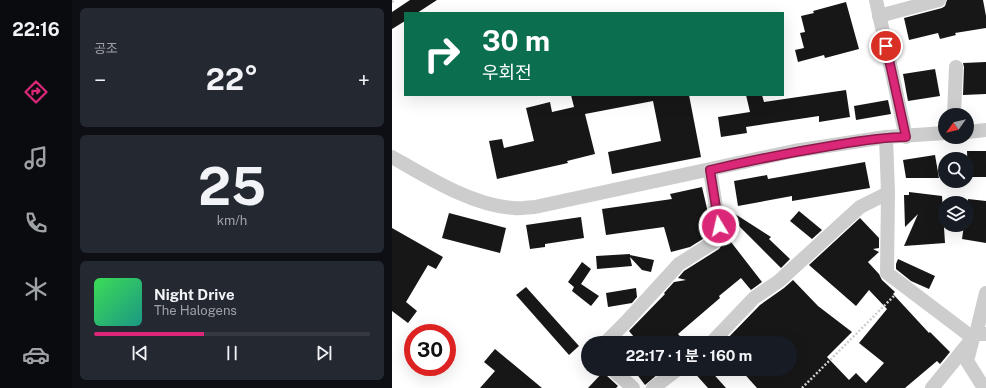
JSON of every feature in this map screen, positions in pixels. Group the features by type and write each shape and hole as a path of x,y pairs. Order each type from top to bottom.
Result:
{"street":[{"path":"876,0 906,137"},
{"path":"879,16 939,0"},
{"path":"954,108 956,67"},
{"path":"974,131 986,130"},
{"path":"392,157 468,197 494,205 514,208 535,207 794,152 886,137 906,137 938,134"},
{"path":"886,137 888,194 887,273 978,335"},
{"path":"612,336 679,264 714,242 719,226 710,170"},
{"path":"718,336 754,298 779,281 860,207 888,194"},
{"path":"984,388 967,361 978,335 986,293"},
{"path":"932,388 978,335"},
{"path":"620,376 633,388"},
{"path":"653,388 669,376"}],"path":[{"path":"802,388 904,286"}],"building":[{"path":"410,0 437,0 419,12 404,12 404,22 392,29 392,12"},
{"path":"947,0 983,0 986,16 986,28 955,33 956,35 940,39 938,33 909,40 904,18 942,8 945,6"},
{"path":"846,2 859,49 825,58 824,55 798,62 795,50 804,48 800,33 805,32 801,16 814,13 813,11"},
{"path":"986,62 986,94 963,95 963,63"},
{"path":"935,69 940,96 908,101 903,74"},
{"path":"846,90 850,117 819,122 819,116 746,127 747,133 721,137 718,117 750,112 746,96 762,96 764,102"},
{"path":"571,96 689,96 701,157 612,174 608,152 661,141 653,101 585,114 595,154 567,161 568,163 497,179 489,141 502,139 504,148 534,141 526,108 550,102 552,112 574,107"},
{"path":"888,100 891,114 856,120 854,106"},
{"path":"986,151 986,177 974,177 974,152 967,152"},
{"path":"935,155 938,178 906,178 903,160"},
{"path":"865,162 870,188 792,201 792,196 738,206 734,181 767,175 768,179"},
{"path":"702,187 709,217 702,218 706,237 690,247 671,252 664,227 606,235 602,209 672,199 670,194"},
{"path":"909,192 942,196 938,196 938,232 944,232 945,243 904,246 918,214 905,227 904,195 909,195"},
{"path":"974,200 986,201 986,243 962,239 963,232 974,232"},
{"path":"799,211 822,230 812,239 790,221"},
{"path":"732,212 771,237 769,239 790,259 781,268 729,216"},
{"path":"449,213 506,228 500,253 442,238"},
{"path":"581,217 584,238 545,244 545,247 530,249 526,225"},
{"path":"860,218 879,238 879,248 873,249 879,252 868,262 867,261 879,274 882,280 895,292 893,294 929,333 930,332 950,352 940,364 937,361 905,388 757,388 746,376 797,376 797,336 730,336 760,305 793,280 818,306 852,332 827,357 849,380 856,373 866,383 884,363 859,343 887,309 869,290 856,306 809,265"},
{"path":"392,228 443,257 436,269 428,265 406,302 417,311 408,323 392,311"},
{"path":"725,236 762,282 751,290 741,278 678,334 680,336 633,336 629,331 665,294 664,293 674,282 686,280 678,278 684,271 719,249"},
{"path":"630,254 654,260 651,272 642,270 630,257 632,266 597,269 596,256"},
{"path":"898,259 935,276 929,289 911,281 896,269"},
{"path":"582,262 591,269 581,284 599,296 591,306 572,291 574,287 568,282"},
{"path":"526,287 579,346 569,355 516,295"},
{"path":"636,288 637,297 632,303 608,307 606,293"},
{"path":"495,349 542,388 480,388 495,371 484,362"},
{"path":"599,376 607,376 618,386 616,388 588,388"},
{"path":"638,376 656,376 645,385"},
{"path":"697,376 715,376 726,388 708,388"}],"route":[{"path":"719,226 710,170 794,152 886,137 906,137 886,46"}]}
